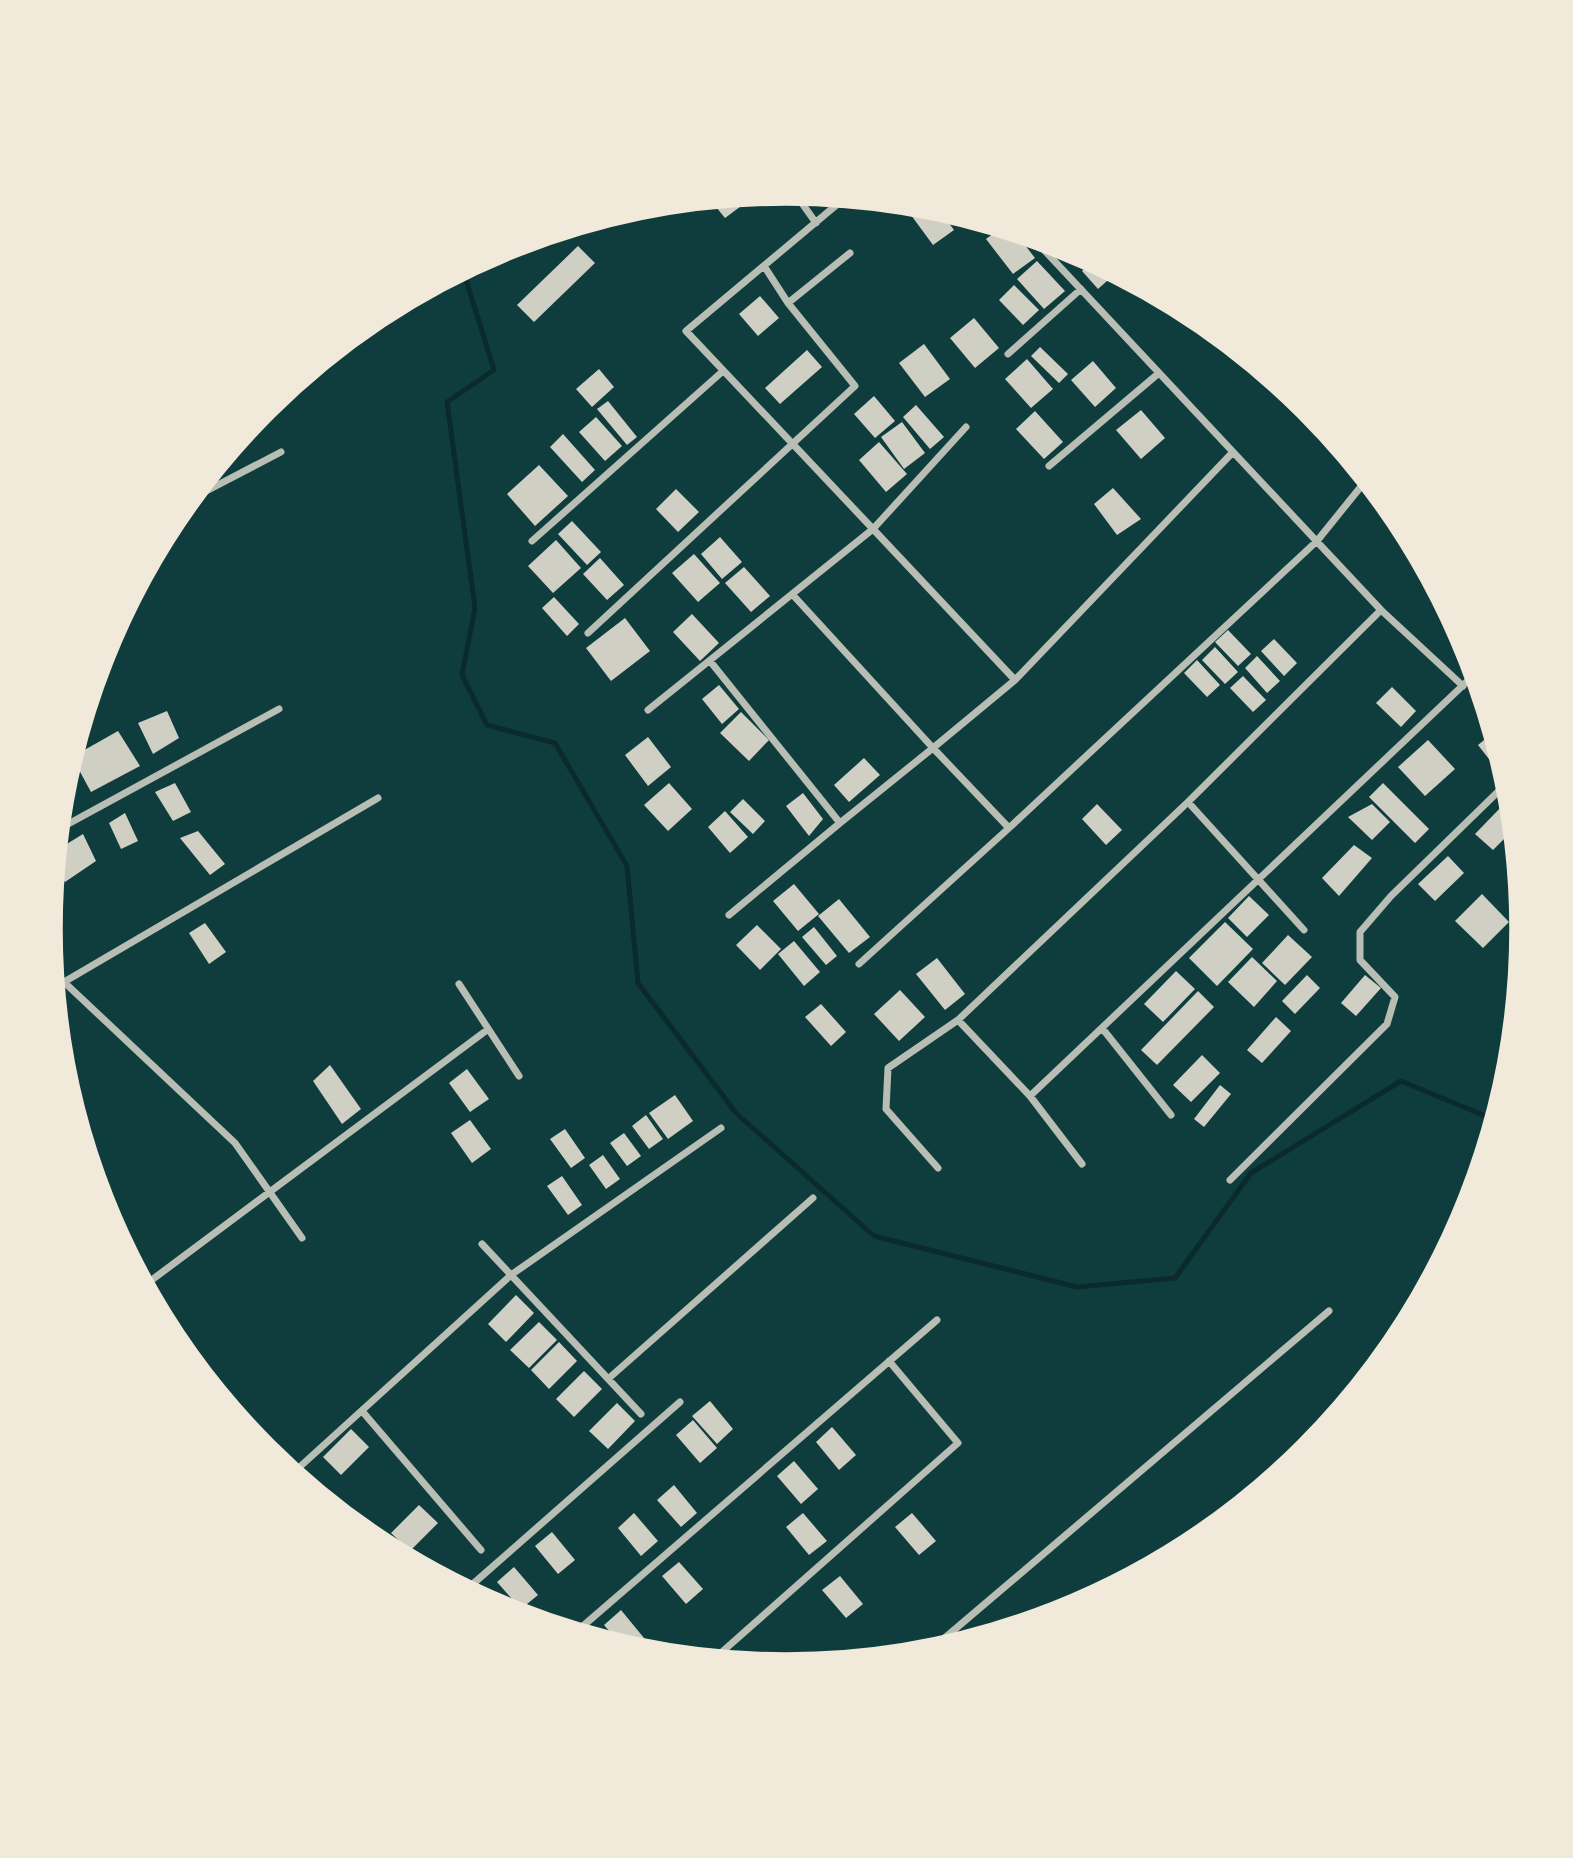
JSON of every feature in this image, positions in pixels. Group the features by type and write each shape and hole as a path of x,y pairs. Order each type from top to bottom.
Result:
{"street":[{"path":"803,204 816,223"},
{"path":"836,205 686,331 1015,680"},
{"path":"1046,252 1381,610 1463,685"},
{"path":"788,303 850,253"},
{"path":"588,633 855,386 788,303 764,266"},
{"path":"1008,354 1081,289"},
{"path":"533,541 723,371"},
{"path":"1049,466 1159,373"},
{"path":"648,710 873,529 966,427"},
{"path":"209,489 281,452"},
{"path":"729,915 1015,680 1233,452"},
{"path":"859,964 1317,541 1361,486"},
{"path":"792,594 1009,828"},
{"path":"938,1168 886,1109 888,1068 958,1020 1188,802 1381,610"},
{"path":"710,661 840,823"},
{"path":"1030,1096 1468,681"},
{"path":"69,825 279,709"},
{"path":"1230,1180 1387,1024 1395,997 1360,960 1360,932 1391,896 1499,791"},
{"path":"302,1238 234,1143 64,982 378,798"},
{"path":"1188,802 1304,930"},
{"path":"459,984 519,1076"},
{"path":"958,1020 1030,1096 1082,1164"},
{"path":"1102,1028 1171,1115"},
{"path":"152,1280 487,1030"},
{"path":"301,1467 511,1275 721,1128"},
{"path":"608,1379 813,1198"},
{"path":"482,1244 641,1414"},
{"path":"947,1636 1329,1311"},
{"path":"584,1625 937,1320"},
{"path":"723,1651 958,1443 890,1361"},
{"path":"474,1583 680,1402"},
{"path":"362,1410 481,1550"}],"building":[{"path":"743,205 725,218 716,207"},
{"path":"911,215 949,222 954,230 933,245"},
{"path":"993,234 1024,243 1035,258 1013,274 986,239"},
{"path":"578,246 595,263 534,322 517,305"},
{"path":"1037,261 1065,291 1044,309 1017,279"},
{"path":"1085,269 1108,280 1098,289 1082,271"},
{"path":"1014,285 1039,310 1023,325 999,300"},
{"path":"760,296 779,318 758,336 739,314"},
{"path":"974,318 999,348 975,368 950,338"},
{"path":"924,344 950,379 925,397 899,363"},
{"path":"1040,347 1068,374 1059,383 1031,356"},
{"path":"807,350 822,367 780,404 765,388"},
{"path":"1027,359 1053,389 1031,408 1005,379"},
{"path":"1093,361 1116,388 1095,407 1071,380"},
{"path":"599,369 614,387 592,407 576,389"},
{"path":"874,396 895,421 875,438 854,414"},
{"path":"608,401 637,437 627,445 597,409"},
{"path":"916,405 944,437 930,449 903,417"},
{"path":"1141,410 1165,438 1141,459 1116,430"},
{"path":"1035,411 1063,442 1044,459 1016,429"},
{"path":"596,417 622,446 605,461 579,432"},
{"path":"902,422 925,453 904,469 881,437"},
{"path":"563,434 595,470 582,482 550,447"},
{"path":"879,442 907,474 886,492 859,460"},
{"path":"539,465 568,496 535,526 507,494"},
{"path":"1113,488 1141,519 1117,535 1094,504"},
{"path":"676,489 699,512 678,532 656,509"},
{"path":"572,521 601,552 587,565 558,534"},
{"path":"720,537 742,562 722,579 701,554"},
{"path":"556,540 581,568 553,593 528,566"},
{"path":"694,554 720,583 698,602 672,573"},
{"path":"600,558 624,585 607,600 583,574"},
{"path":"744,567 770,596 751,612 725,583"},
{"path":"554,597 579,624 567,636 542,608"},
{"path":"692,614 719,643 700,661 673,632"},
{"path":"625,618 650,651 611,681 586,648"},
{"path":"1228,630 1251,654 1238,666 1215,642"},
{"path":"1274,639 1297,663 1284,676 1261,651"},
{"path":"1215,647 1238,672 1225,684 1202,660"},
{"path":"1257,656 1280,681 1267,693 1245,668"},
{"path":"1197,660 1220,685 1207,697 1184,673"},
{"path":"1243,676 1266,700 1253,712 1230,688"},
{"path":"719,685 739,709 722,724 702,699"},
{"path":"1392,687 1416,711 1401,727 1376,703"},
{"path":"167,711 179,738 153,754 138,723"},
{"path":"741,712 769,740 749,761 720,733"},
{"path":"118,731 140,766 91,792 79,770 84,750"},
{"path":"648,737 671,767 648,786 625,755"},
{"path":"1486,738 1492,763 1478,745"},
{"path":"1428,740 1455,769 1425,796 1398,767"},
{"path":"864,758 880,775 849,802 834,785"},
{"path":"175,783 191,812 173,821 155,792"},
{"path":"669,783 692,809 668,831 644,805"},
{"path":"1383,783 1429,829 1415,843 1369,797"},
{"path":"803,793 823,819 809,836 786,806"},
{"path":"743,799 765,821 753,834 730,812"},
{"path":"1097,804 1122,830 1106,845 1082,819"},
{"path":"1372,804 1390,822 1372,840 1348,817"},
{"path":"1501,807 1506,837 1493,850 1475,834"},
{"path":"725,811 748,837 730,853 708,827"},
{"path":"125,813 138,841 121,849 109,823"},
{"path":"198,831 225,864 210,875 180,838"},
{"path":"83,834 96,861 65,882 63,880 66,844"},
{"path":"1354,845 1372,858 1339,896 1322,878"},
{"path":"1448,856 1464,873 1435,901 1418,884"},
{"path":"794,884 819,914 798,931 773,901"},
{"path":"1482,894 1509,922 1483,948 1455,921"},
{"path":"1249,896 1269,915 1247,937 1228,918"},
{"path":"839,899 870,937 849,953 818,916"},
{"path":"1225,922 1253,949 1217,986 1189,958"},
{"path":"205,923 226,952 209,964 189,933"},
{"path":"757,925 781,949 760,970 736,945"},
{"path":"814,927 837,956 826,965 802,937"},
{"path":"1288,935 1312,957 1285,985 1262,963"},
{"path":"794,941 820,972 804,986 778,954"},
{"path":"1252,957 1277,981 1254,1007 1228,982"},
{"path":"937,958 965,994 945,1010 916,974"},
{"path":"1176,971 1195,989 1163,1022 1144,1004"},
{"path":"1307,975 1320,988 1295,1014 1282,1001"},
{"path":"1365,975 1381,988 1356,1016 1341,1003"},
{"path":"900,990 925,1017 899,1041 874,1014"},
{"path":"1198,991 1214,1007 1157,1065 1141,1050"},
{"path":"821,1004 846,1032 831,1046 805,1017"},
{"path":"1276,1017 1291,1031 1262,1063 1247,1050"},
{"path":"1202,1055 1220,1073 1191,1102 1173,1085"},
{"path":"330,1065 361,1109 342,1124 313,1081"},
{"path":"467,1069 489,1099 470,1112 449,1083"},
{"path":"1220,1085 1231,1094 1204,1127 1194,1119"},
{"path":"675,1095 693,1121 668,1139 649,1113"},
{"path":"646,1115 663,1139 649,1149 632,1126"},
{"path":"470,1120 491,1149 472,1163 451,1133"},
{"path":"565,1129 585,1158 571,1168 550,1139"},
{"path":"624,1133 641,1156 627,1166 610,1143"},
{"path":"603,1155 620,1179 606,1189 589,1165"},
{"path":"562,1176 582,1205 568,1215 547,1186"},
{"path":"516,1295 534,1313 506,1342 488,1324"},
{"path":"539,1322 557,1340 529,1368 510,1350"},
{"path":"559,1342 577,1361 549,1389 531,1370"},
{"path":"584,1371 602,1389 574,1417 556,1399"},
{"path":"710,1401 733,1429 717,1444 692,1416"},
{"path":"617,1403 635,1421 608,1449 589,1431"},
{"path":"693,1420 717,1448 700,1463 676,1435"},
{"path":"832,1427 856,1455 839,1470 816,1442"},
{"path":"351,1429 369,1447 341,1475 323,1457"},
{"path":"794,1461 818,1489 801,1504 777,1476"},
{"path":"674,1485 697,1513 681,1527 657,1500"},
{"path":"419,1505 438,1523 412,1549 391,1533"},
{"path":"634,1513 658,1541 641,1556 618,1528"},
{"path":"803,1513 827,1541 809,1555 786,1527"},
{"path":"912,1513 936,1541 919,1555 895,1527"},
{"path":"552,1532 575,1560 558,1574 535,1546"},
{"path":"679,1562 703,1589 686,1604 662,1576"},
{"path":"514,1567 538,1595 525,1605 514,1601 497,1582"},
{"path":"840,1576 863,1604 846,1618 822,1590"},
{"path":"621,1610 644,1638 610,1632 604,1625"}],"waterway":[{"path":"466,279 494,370 447,402 475,608 462,675 487,725 555,743 627,866 638,983 736,1113 874,1236 1077,1287 1175,1278 1251,1173 1401,1081 1487,1117"}]}
